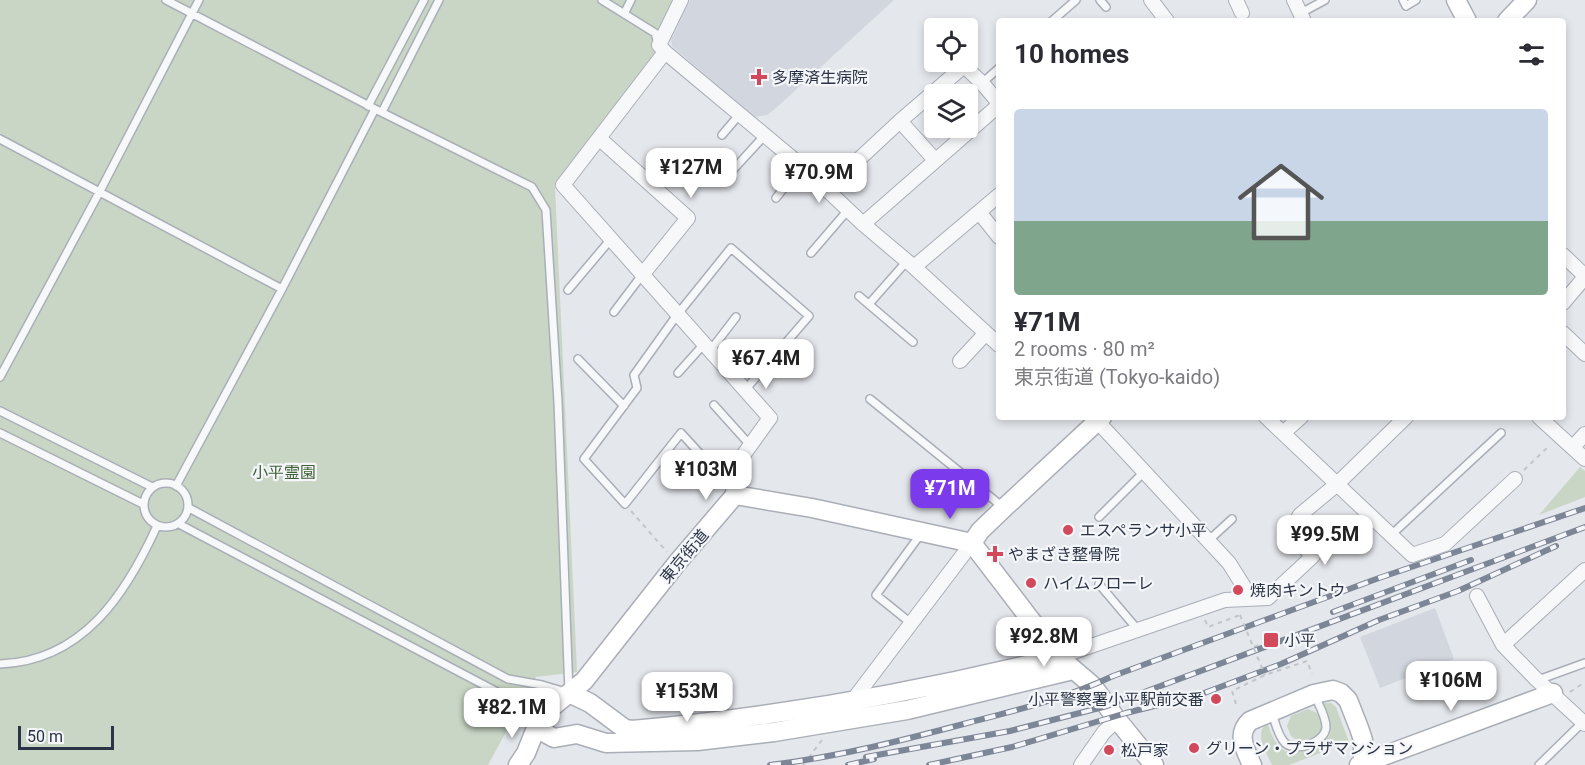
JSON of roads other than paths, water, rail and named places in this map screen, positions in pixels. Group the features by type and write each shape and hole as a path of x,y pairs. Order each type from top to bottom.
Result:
{"street":[{"path":"681,0 662,49 600,139 563,185 770,418 729,475 735,495 812,508 972,543 1059,657 1093,686 1154,765"},
{"path":"1151,0 1165,18"},
{"path":"1294,0 1303,17"},
{"path":"1456,0 1465,18"},
{"path":"1510,18 1527,0"},
{"path":"662,49 801,166 996,342"},
{"path":"827,189 953,72"},
{"path":"970,72 996,100"},
{"path":"863,224 996,107"},
{"path":"900,121 935,160"},
{"path":"600,139 688,218 642,275"},
{"path":"910,264 996,198"},
{"path":"979,212 996,233"},
{"path":"1566,258 1585,277 1566,299"},
{"path":"960,361 986,333"},
{"path":"1566,336 1585,354"},
{"path":"1269,420 1412,555 1444,544 1515,479"},
{"path":"1282,433 1297,420"},
{"path":"569,693 590,703 625,729 632,730 775,715 966,680 1059,657 1225,600 1268,598 1313,556 1290,533 1300,514 1336,485 1403,420"},
{"path":"1542,420 1585,459"},
{"path":"835,723 980,531 1093,421 1145,471 1229,563 1251,598"},
{"path":"1573,447 1585,434"},
{"name":"東京街道","path":"518,765 526,753 536,728 552,707 584,681 677,563 735,495"},
{"path":"1503,645 1585,570"},
{"path":"1477,596 1503,645 1584,723"},
{"path":"536,728 554,738 577,734 606,743 697,741 835,723 955,700 1074,670"},
{"path":"1252,765 1243,744 1242,734 1245,726 1250,721 1314,694 1333,690 1341,693 1348,700 1363,740 1362,765 1556,696"},
{"path":"1080,765 1104,732 1117,720"}],"lane":[{"path":"166,0 375,109 532,187 546,210 558,402 569,693 508,679 189,508"},
{"path":"0,377 199,0"},
{"path":"375,109 424,0"},
{"path":"176,486 375,109 439,0"},
{"path":"602,0 655,33 662,49"},
{"path":"624,14 631,0"},
{"path":"1055,18 1076,0"},
{"path":"1101,0 1106,6"},
{"path":"1303,17 1326,0"},
{"path":"1403,0 1406,6 1416,0"},
{"path":"982,83 996,71"},
{"path":"722,135 739,115"},
{"path":"732,171 764,136"},
{"path":"0,140 282,289"},
{"path":"776,198 801,166"},
{"path":"811,253 848,210"},
{"path":"568,290 610,239"},
{"path":"729,475 724,480 681,433 626,504 584,459 637,388 634,375 677,315 730,248 809,316 745,390"},
{"path":"869,304 910,264"},
{"path":"614,312 642,275"},
{"path":"859,296 913,342"},
{"path":"678,373 707,348 736,317"},
{"path":"578,359 624,405"},
{"path":"870,399 1004,508"},
{"path":"714,405 751,446"},
{"path":"0,411 152,487"},
{"path":"0,433 143,504"},
{"path":"1390,536 1502,433"},
{"path":"1099,517 1145,471"},
{"path":"161,483 176,486 188,498 189,508 186,517 178,524 168,528 157,526 152,522 145,514 143,504 152,487 161,483"},
{"path":"1208,541 1232,519"},
{"path":"178,524 501,694 536,728"},
{"path":"0,664 9,664 51,653 85,632 126,585 157,526"},
{"path":"912,624 876,595 921,532"},
{"path":"1099,584 1138,630"},
{"path":"1538,680 1585,663"},
{"path":"1271,712 1284,742 1293,748 1301,747 1323,737 1326,730 1326,723 1314,694"},
{"path":"1539,765 1584,723"}],"railway":[{"path":"770,765 871,747 1043,702 1379,578 1585,508"},
{"path":"866,757 1010,731 1107,706 1585,527"},
{"path":"929,765 1012,747 1126,713 1199,695 1281,664 1379,620 1458,591 1556,546"},
{"path":"1333,612 1471,560"},
{"path":"848,765 874,759"}],"place":[{"name":"多摩済生病院","path":"759,77"},
{"name":"エスペランサ小平","path":"1068,530"},
{"name":"やまざき整骨院","path":"995,554"},
{"name":"ハイムフローレ","path":"1031,583"},
{"name":"焼肉キントウ","path":"1238,590"},
{"name":"小平","path":"1271,640"},
{"name":"小平警察署小平駅前交番","path":"1216,699"},
{"name":"グリーン・プラザマンション","path":"1194,748"},
{"name":"松戸家","path":"1109,750"}],"park label":[{"name":"小平霊園","path":"284,472"}]}
